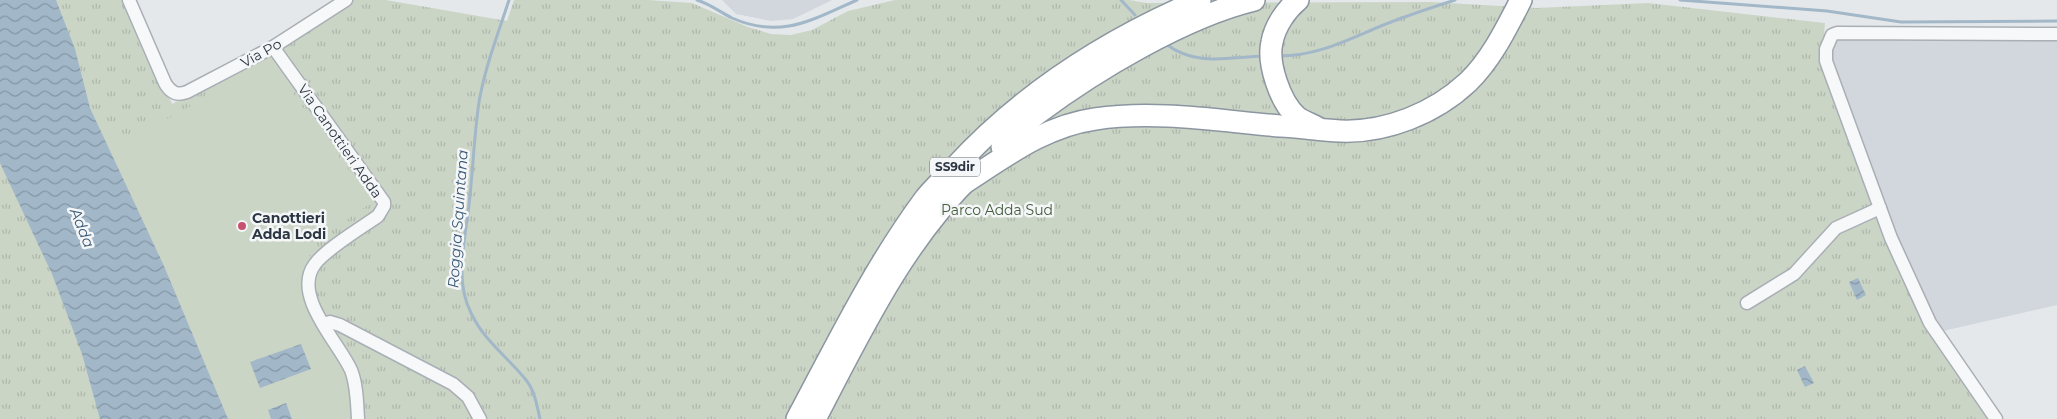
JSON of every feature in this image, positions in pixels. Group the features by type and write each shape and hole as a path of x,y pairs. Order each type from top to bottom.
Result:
{"highway":[{"name":"SS9dir","path":"797,419 858,303 887,253 926,198 971,149 1014,111 1064,72 1124,37 1200,0"},
{"name":"SS9dir","path":"964,182 1037,113 1117,61 1179,28 1231,6 1254,0"},
{"path":"1298,0 1281,20 1272,42 1272,67 1281,94 1297,117 1320,129"},
{"path":"815,419 874,308 934,215 964,182 1029,141 1060,126 1096,118 1166,116 1341,131 1392,124 1448,100 1469,81 1488,58 1521,0"}],"street":[{"name":"Via Po","path":"129,0 165,83 171,91 183,94 273,47 346,0"},
{"path":"1996,419 1930,323 1880,208 1826,62 1826,50 1832,35 1837,33 2057,34"},
{"name":"Via Canottieri Adda","path":"273,47 384,202 384,206 378,216 320,258 312,268 310,296 323,324"},
{"path":"1747,303 1794,274 1836,228 1880,208"},
{"path":"358,419 352,372 323,324 330,322 340,324 453,384 468,397 480,419"}],"shaded area":[{"path":"722,0 832,0 793,19 771,21 736,14"},
{"path":"2057,34 2057,305 1943,331 1930,323 1826,49 1832,35"}],"green space":[{"name":"Parco Adda Sud","path":"0,0 127,0 172,104 275,49 351,0 386,0 507,21 514,0 648,0 692,3 748,27 771,34 791,35 812,30 848,11 895,0 1129,0 1147,3 1431,2 1536,8 1648,3 1825,23 1822,59 1888,240 1994,419 0,419"},
{"name":"Canottieri Adda Lodi","path":"268,59 372,202 305,249 311,258 303,273 302,288 305,303 320,332 346,373 350,390 352,419 228,419 164,266 106,143 174,116"}],"water":[{"name":"Adda","path":"0,0 56,0 75,49 90,108 164,266 228,419 100,419 82,354 52,274 0,163"},
{"path":"1858,278 1866,295 1857,300 1849,282"},
{"path":"301,344 311,369 260,388 250,362"},
{"path":"1805,366 1814,383 1805,387 1797,370"},
{"path":"286,403 292,419 271,419 268,410"}],"waterway":[{"name":"Roggia Squintana","path":"509,0 488,63 479,102 463,246 463,287 466,300 476,323 532,389 540,419"},
{"name":"Roggia Squintana","path":"697,0 732,18 766,27 782,27 811,20 857,0"},
{"name":"Roggia Squintana","path":"1121,0 1135,15"},
{"name":"Roggia Squintana","path":"1279,56 1319,50 1455,0"},
{"name":"Roggia Squintana","path":"1680,0 1827,11 1901,22 2057,21"},
{"name":"Roggia Squintana","path":"1166,44 1189,56 1201,58 1225,59 1264,56"}],"place":[{"name":"Canottieri Adda Lodi","path":"242,226"}]}
